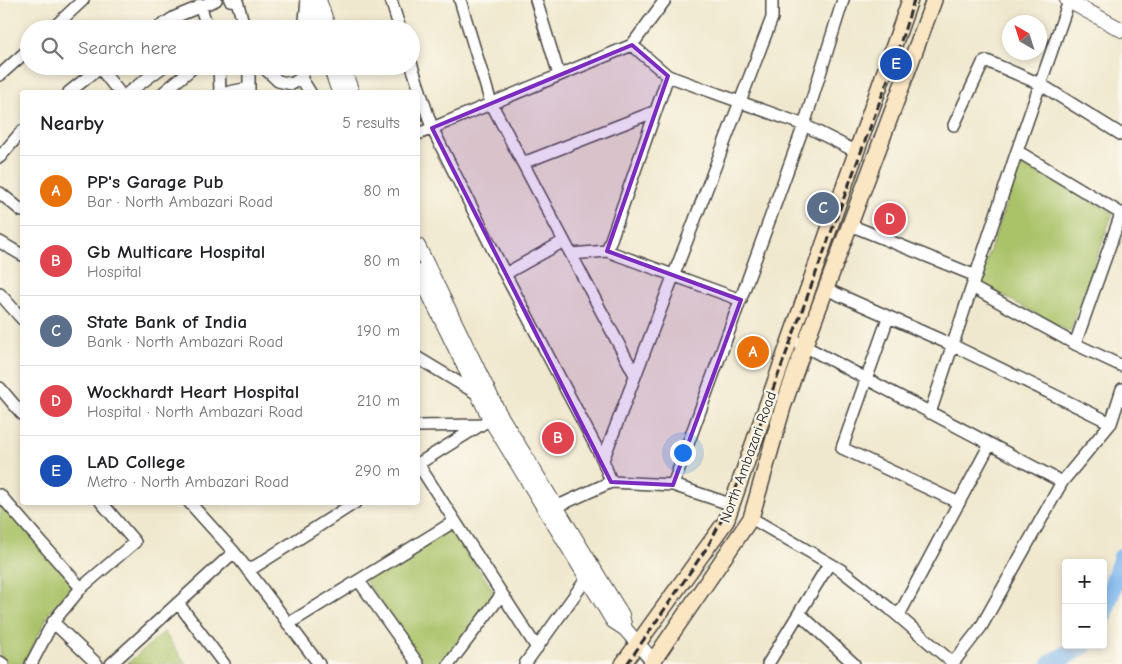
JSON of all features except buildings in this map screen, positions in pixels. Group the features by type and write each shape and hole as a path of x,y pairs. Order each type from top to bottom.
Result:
{"main road":[{"name":"North Ambazari Road","path":"623,664 722,529 733,505 855,151 910,0"},
{"name":"North Ambazari Road","path":"653,663 751,518 783,408 934,0"}],"street":[{"path":"61,20 82,0"},
{"path":"172,20 200,5 216,0"},
{"path":"230,0 237,1 242,20"},
{"path":"306,20 311,0"},
{"path":"311,0 315,20"},
{"path":"311,0 323,20"},
{"path":"391,0 397,20"},
{"path":"460,0 491,103 636,375"},
{"path":"536,0 559,75"},
{"path":"420,133 632,45 665,0"},
{"path":"603,460 738,101 772,18 772,0"},
{"path":"673,485 804,125 843,0"},
{"path":"930,413 1068,1 1122,30"},
{"path":"200,5 205,20"},
{"path":"632,45 668,76 804,125 855,151"},
{"path":"0,74 20,57"},
{"path":"954,125 983,64 987,61 1040,84 1122,135"},
{"path":"72,90 91,75"},
{"path":"107,75 119,90"},
{"path":"124,90 149,75"},
{"path":"166,90 184,75"},
{"path":"219,75 220,90"},
{"path":"249,75 249,90"},
{"path":"272,75 278,81 292,84 301,78 302,75"},
{"path":"333,75 339,90"},
{"path":"345,75 351,90"},
{"path":"415,75 420,90"},
{"path":"607,251 668,76"},
{"path":"301,78 309,90"},
{"path":"420,91 432,128 505,274 603,460 611,482"},
{"path":"523,163 656,110"},
{"path":"0,157 20,137"},
{"path":"1017,151 1122,214 1075,344"},
{"path":"0,192 20,205"},
{"path":"850,225 974,282 1075,344 1122,366"},
{"path":"505,274 564,241"},
{"path":"0,242 20,255"},
{"path":"420,251 490,419"},
{"path":"571,254 607,251 674,274 740,300"},
{"path":"420,276 490,419 622,615 625,629"},
{"path":"826,289 952,345 1111,423"},
{"path":"0,294 20,317"},
{"path":"888,318 842,448 959,504"},
{"path":"791,339 806,345 865,379 1062,482"},
{"path":"420,359 476,393"},
{"path":"0,388 20,412"},
{"path":"751,518 829,564 899,615 952,663 981,627 1062,482 1111,423 1122,389"},
{"path":"420,426 490,419"},
{"path":"420,463 490,419"},
{"path":"899,615 990,444"},
{"path":"420,467 537,648"},
{"path":"550,510 611,482 673,485 733,505"},
{"path":"0,495 81,588"},
{"path":"31,664 53,622 81,588 135,542 104,505"},
{"path":"192,505 234,552 319,664"},
{"path":"248,571 351,505"},
{"path":"550,510 613,621 625,629 653,663"},
{"path":"288,624 455,522"},
{"path":"110,664 234,552"},
{"path":"768,664 829,564"},
{"path":"525,664 587,578"},
{"path":"359,581 418,664"},
{"path":"449,664 502,594"},
{"path":"178,603 224,664"},
{"path":"799,613 854,664"},
{"path":"53,622 97,664"}],"highlighted area":[{"path":"632,45 668,76 607,251 741,300 673,485 611,482 432,128"}],"green space":[{"path":"1020,163 1113,212 1070,332 979,283"},
{"path":"0,502 74,583 49,613 24,664 0,664"},
{"path":"452,528 495,594 441,664 425,664 365,580"},
{"path":"164,632 186,664 127,664"}],"waterway":[{"path":"1107,604 1122,558"},
{"path":"1051,664 1076,649"}],"railway":[{"path":"627,664 708,546 731,502 894,63 914,0"}],"place":[{"name":"LAD College","path":"896,64"},
{"name":"State Bank of India","path":"823,208"},
{"name":"Wockhardt Heart Hospital","path":"890,219"},
{"name":"PP's Garage Pub","path":"753,352"},
{"name":"Gb Multicare Hospital","path":"558,438"}]}
